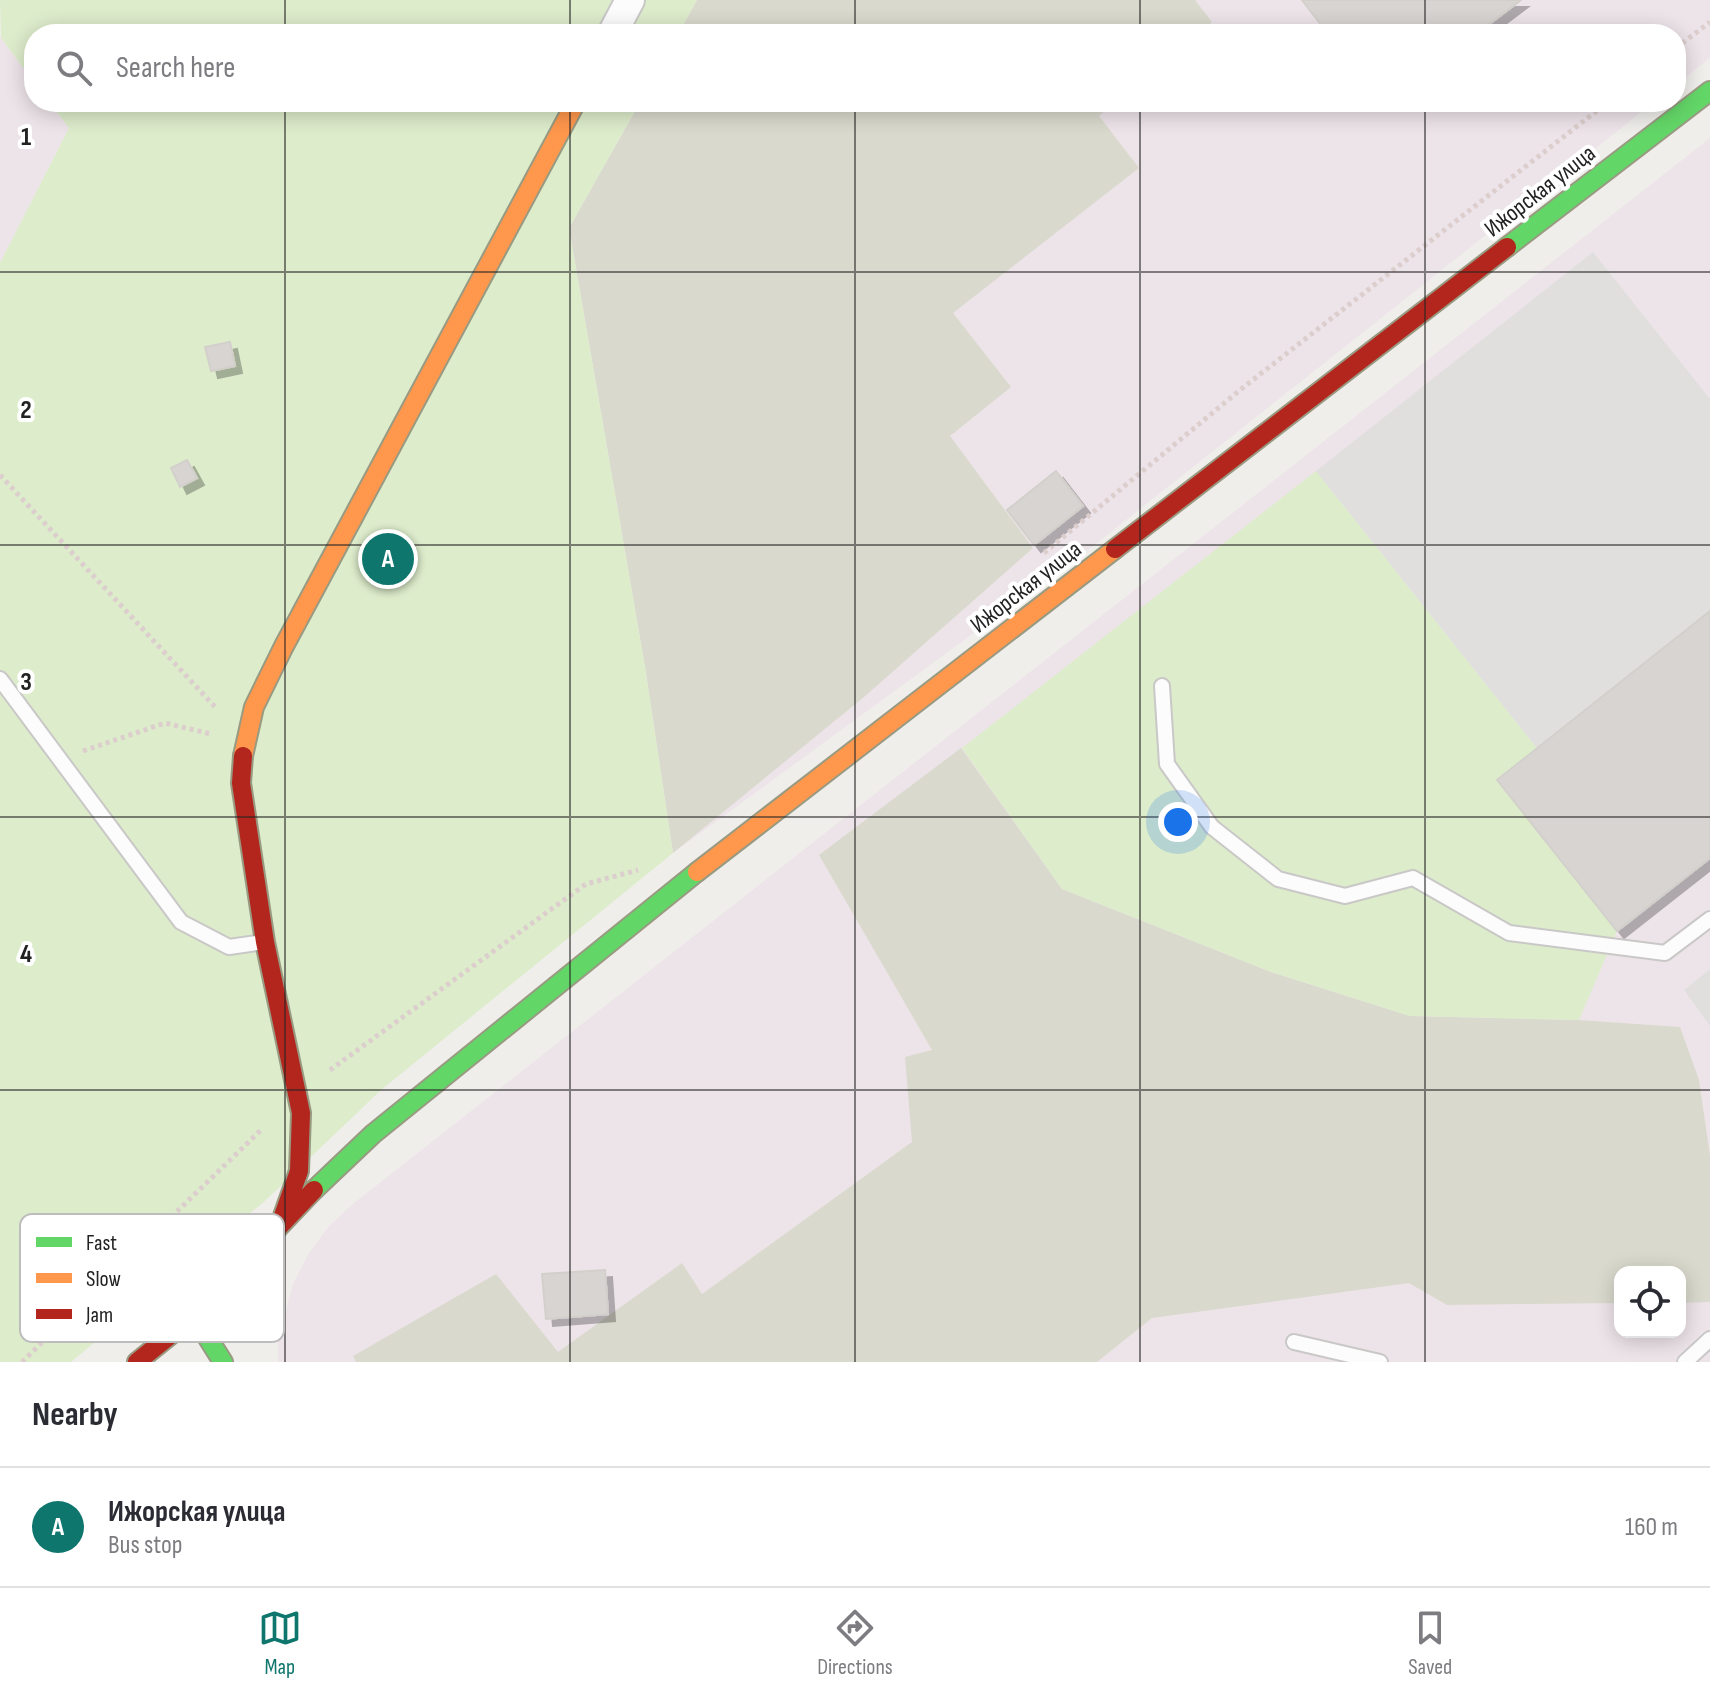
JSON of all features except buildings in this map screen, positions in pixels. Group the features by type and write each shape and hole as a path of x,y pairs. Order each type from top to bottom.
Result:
{"street":[{"path":"617,24 630,0"},
{"name":"Ижорская улица","path":"1686,109 1710,91"},
{"path":"283,1214 299,1171 301,1113 265,942 241,783 244,742 254,707 284,646 571,112"},
{"name":"Ижорская улица","path":"284,1219 373,1134 757,824 1683,112"},
{"name":"Ижорская улица","path":"137,1362 162,1342"},
{"path":"210,1342 223,1362"}],"lane":[{"path":"0,679 181,922 229,947 265,942"},
{"path":"1162,686 1167,764 1212,827 1278,879 1345,896 1413,878 1509,933 1665,953 1710,919"},
{"path":"1685,1362 1710,1339"},
{"path":"1294,1342 1380,1362"}],"path":[{"path":"1686,40 1710,22"},
{"path":"1035,560 1240,390 1595,112"},
{"path":"0,475 175,661 244,742"},
{"path":"59,758 165,723 244,742"},
{"path":"174,1214 297,1094 586,884 643,869"},
{"path":"22,1362 43,1342"}],"shaded area":[{"path":"697,0 1710,0 1710,58 1686,77 1686,24 684,24"},
{"path":"697,0 1195,0 1212,22 1210,24 684,24"},
{"path":"0,36 24,68 24,112 57,112 69,128 0,263"},
{"path":"634,112 1104,112 1099,116 1139,168 953,313 1011,387 950,436 1033,548 864,697 673,853 646,673 569,228"},
{"path":"640,112 1641,112 1097,543 673,853 646,673"},
{"path":"1710,138 1710,1362 278,1362 278,1342 284,1342 284,1318 293,1284 309,1253 329,1226 354,1203"},
{"path":"1593,252 1710,399 1710,611 1537,748 1316,471"},
{"path":"961,748 1062,889 1271,972 1410,1016 1579,1020 1680,1027 1699,1080 1710,1156 1710,1302 1686,1303 1686,1266 1614,1266 1614,1303 1447,1305 1409,1283 1152,1318 1097,1362 356,1362 353,1356 496,1274 558,1352 682,1263 702,1294 912,1142 905,1057 932,1050 819,855"},
{"path":"1710,969 1710,1026 1684,990"}],"green space":[{"path":"0,0 697,0 684,24 24,24 24,69 1,38"},
{"path":"57,112 634,112 569,228 646,673 673,853 381,1090 249,1214 20,1214 20,1342 95,1342 71,1362 0,1362 0,263 69,128"},
{"path":"1316,471 1537,748 1498,780 1617,931 1579,1020 1410,1016 1271,972 1062,889 962,748"}],"traffic: fast":[{"path":"1686,109 1710,91"},
{"path":"1507,247 1683,112"},
{"path":"314,1190 373,1134 697,872"},
{"path":"210,1342 223,1362"}],"traffic: slow":[{"path":"243,756 254,707 284,646 571,112"},
{"path":"697,872 1115,549"}],"traffic: jam":[{"path":"1115,549 1507,247"},
{"path":"243,756 241,783 265,942 301,1113 299,1171 284,1214"},
{"path":"284,1222 314,1190"},
{"path":"137,1362 162,1342"}],"place":[{"name":"Ижорская улица","path":"388,559"}]}
